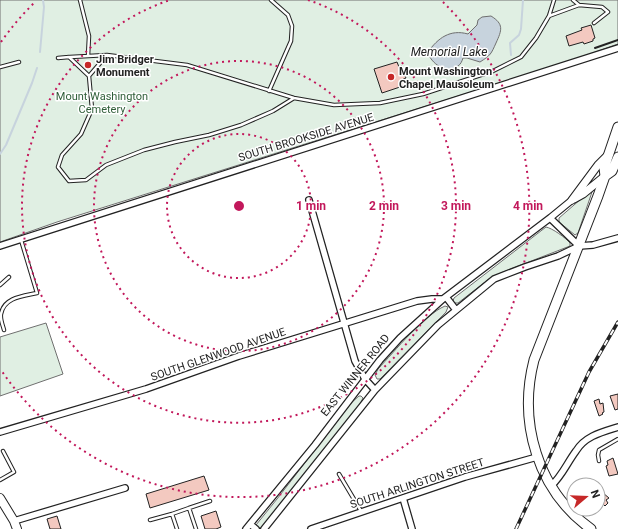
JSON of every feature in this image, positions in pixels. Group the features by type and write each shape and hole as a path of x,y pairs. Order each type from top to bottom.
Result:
{"main road":[{"name":"EAST WINNER ROAD","path":"608,154 618,127"},
{"path":"591,529 570,510 551,486 533,458 528,413 528,392 531,370 541,339 579,246 605,176 604,168 608,154"},
{"name":"EAST WINNER ROAD","path":"605,176 612,171 618,157"},
{"path":"0,498 16,525"}],"street":[{"name":"SOUTH BROOKSIDE AVENUE","path":"0,246 618,48"},
{"name":"EAST WINNER ROAD","path":"572,200 608,154"},
{"name":"EAST WINNER ROAD","path":"246,529 315,445 380,360 400,338 445,298 605,176"},
{"path":"309,200 343,324 355,361 365,379 375,390"},
{"path":"550,218 579,246"},
{"path":"264,529 375,390 438,325 456,310 494,280 525,266 558,256 579,246 594,245 618,238"},
{"path":"445,298 456,310"},
{"name":"SOUTH GLENWOOD AVENUE","path":"0,432 146,389 239,356 417,301 445,298"},
{"path":"551,486 559,479 576,449 593,435 618,427"},
{"name":"SOUTH ARLINGTON STREET","path":"311,529 465,477 533,458"},
{"path":"16,525 125,488"},
{"path":"403,498 412,529"},
{"name":"EAST WINNER ROAD","path":"242,529 250,524"},
{"path":"250,524 256,529"}],"lane":[{"path":"80,0 89,36 88,56"},
{"path":"270,91 291,41 292,34 292,26 288,15 272,0"},
{"path":"58,58 107,55 187,65 294,98 334,105 380,103 423,94 493,71 521,57 536,38 549,16 554,0"},
{"path":"573,0 579,5"},
{"path":"549,16 579,5 602,7 608,12 594,23"},
{"path":"89,76 107,55"},
{"path":"69,57 89,76 92,108 81,134 62,155 58,167 69,182 86,180 106,165 144,150 209,135 241,125 273,111 294,98"},
{"path":"0,67 19,62"},
{"path":"4,330 0,315 11,299 37,293 21,239"},
{"path":"0,284 9,277"},
{"path":"599,461 599,450 618,439"},
{"path":"0,480 14,472 3,451"},
{"path":"339,474 362,512"},
{"path":"150,520 210,501"},
{"path":"189,508 196,529"},
{"path":"172,514 177,529"}],"green space":[{"name":"Mount Washington Cemetery","path":"0,0 618,0 618,44 573,60 57,222 0,242"},
{"path":"589,192 592,192 578,233 575,235 559,222 559,218"},
{"path":"546,227 562,236 570,243 570,246 503,272 489,279 458,303 453,301 454,298"},
{"path":"445,306 448,307 446,312 380,379 377,379 375,375 378,369 401,344 428,317"},
{"path":"46,323 63,374 0,396 0,337"},
{"path":"359,396 363,398 359,406 262,528 259,528 256,525 351,403"}],"water":[{"name":"Memorial Lake","path":"491,16 498,22 501,28 493,50 480,62 463,58 459,65 449,69 435,64 429,56 428,52 440,39 450,34 468,34 477,25 478,20 482,17"}],"building":[{"path":"591,25 595,38 593,41 569,46 566,36 582,30 581,28"},
{"name":"Mount Washington Chapel Mausoleum","path":"397,62 399,67 402,66 403,69 405,68 407,75 405,76 406,78 403,79 406,85 382,93 374,69"},
{"path":"618,394 618,409 615,410 610,396"},
{"path":"599,399 600,404 603,403 604,412 599,416 594,401"},
{"path":"613,458 618,474 609,476 606,466 608,465 607,461"},
{"path":"204,476 209,490 150,508 146,494"},
{"path":"216,511 221,527 216,529 205,529 201,516"},
{"path":"57,516 61,529 50,529 47,519"}],"waterway":[{"path":"40,52 44,7 43,0"},
{"path":"511,55 510,43 519,35 521,29 523,0"},
{"path":"0,154 6,145 37,68"}],"railway":[{"path":"516,529 589,372 618,322"}],"wall":[{"path":"595,48 618,40"}],"place":[{"name":"Jim Bridger Monument","path":"88,65"},
{"name":"Mount Washington Chapel Mausoleum","path":"391,77"}]}
